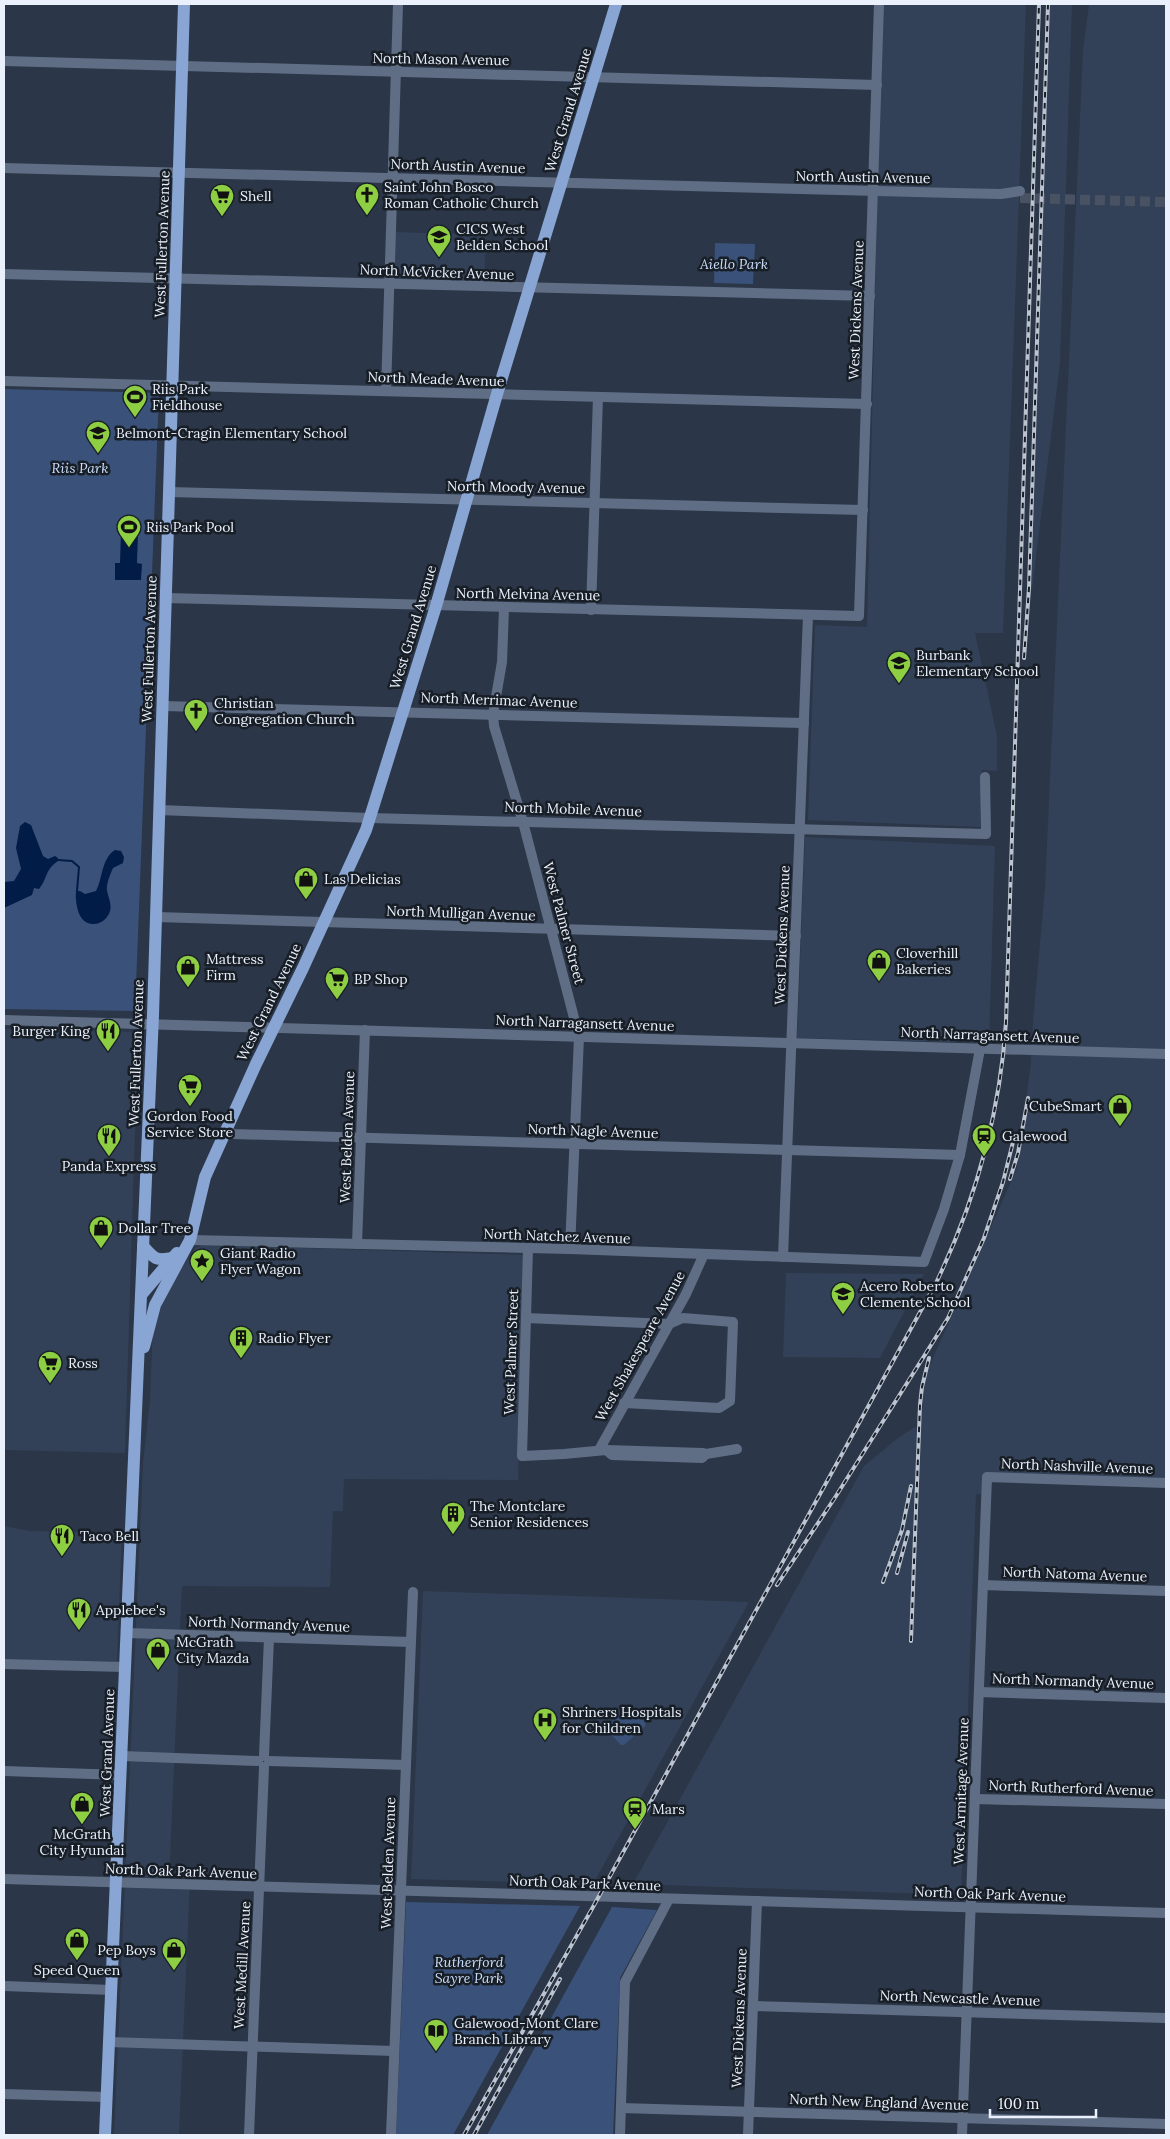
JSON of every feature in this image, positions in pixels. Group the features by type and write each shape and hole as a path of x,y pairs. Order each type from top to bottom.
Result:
{"main road":[{"name":"West Fullerton Avenue","path":"141,1294 153,1024 184,4"},
{"name":"West Grand Avenue","path":"138,1371 155,1305 190,1240 205,1177 225,1130 360,846 370,818 436,606 497,394 616,4"},
{"name":"West Grand Avenue","path":"106,2135 141,1294 190,1240"},
{"path":"143,1246 158,1260 173,1258"}],"street":[{"path":"386,391 398,4"},
{"name":"West Dickens Avenue","path":"859,616 879,4"},
{"name":"North Mason Avenue","path":"4,61 877,85"},
{"name":"North Austin Avenue","path":"4,168 874,190 1001,194 1010,198 1020,195"},
{"name":"North McVicker Avenue","path":"4,274 870,296"},
{"name":"North Meade Avenue","path":"4,381 867,404"},
{"path":"591,610 598,397"},
{"name":"North Moody Avenue","path":"169,492 863,510"},
{"name":"North Melvina Avenue","path":"166,598 859,616"},
{"name":"West Palmer Street","path":"504,608 502,662 493,714 494,726 523,822 579,1037 570,1249"},
{"name":"West Dickens Avenue","path":"783,1257 808,615"},
{"name":"North Merrimac Avenue","path":"163,706 804,723"},
{"name":"North Mobile Avenue","path":"159,810 370,818 986,834 986,777"},
{"name":"North Mulligan Avenue","path":"156,917 796,936"},
{"name":"North Narragansett Avenue","path":"4,1020 1166,1054"},
{"name":"West Belden Avenue","path":"357,1244 365,1030"},
{"path":"960,1156 980,1049"},
{"name":"North Nagle Avenue","path":"225,1130 234,1134 960,1156"},
{"name":"North Natchez Avenue","path":"190,1240 570,1249 924,1262 944,1208 960,1156"},
{"name":"West Palmer Street","path":"528,1248 522,1456 602,1450"},
{"name":"West Shakespeare Avenue","path":"602,1450 624,1403 686,1294 704,1254"},
{"path":"526,1314 669,1324 683,1318 733,1322 730,1401 720,1408 624,1403"},
{"path":"602,1450 706,1454 737,1449"},
{"name":"North Nashville Avenue","path":"987,1477 1166,1483"},
{"name":"West Armitage Avenue","path":"962,2135 987,1477"},
{"name":"North Natoma Avenue","path":"983,1585 1166,1591"},
{"name":"West Belden Avenue","path":"391,2135 413,1592"},
{"name":"North Normandy Avenue","path":"127,1633 411,1642"},
{"name":"West Medill Avenue","path":"249,2135 269,1638"},
{"path":"4,1664 125,1667"},
{"name":"North Normandy Avenue","path":"979,1692 1166,1698"},
{"path":"122,1756 406,1765"},
{"path":"4,1772 121,1775"},
{"name":"North Rutherford Avenue","path":"975,1799 1166,1804"},
{"name":"North Oak Park Avenue","path":"4,1879 1166,1913"},
{"path":"620,2135 625,1982 669,1899"},
{"name":"West Dickens Avenue","path":"748,2135 757,1901"},
{"path":"4,1986 112,1990"},
{"name":"North Newcastle Avenue","path":"753,2006 1166,2018"},
{"path":"110,2042 394,2051"},
{"path":"4,2094 107,2097"},
{"name":"North New England Avenue","path":"621,2108 1166,2124"}],"shaded area":[{"path":"882,4 1026,4 1003,633 975,633 997,736 997,771 982,770 980,827 808,820 815,625 867,627"},
{"path":"1046,4 1072,4 1060,363 1032,589 1027,588"},
{"path":"1089,4 1166,4 1166,1487 989,1481 988,1494 976,1494 961,1895 633,1884 864,1466 898,1438 913,1428 921,1426 925,1376 1017,1168 1031,1063 1045,888 1083,51"},
{"name":"CICS West Belden School","path":"394,232 486,235 484,284 392,281"},
{"name":"Riis Park Pool","path":"121,531 138,532 137,563 142,564 141,580 115,580 115,563 120,563"},
{"path":"25,822 31,825 43,856 48,859 55,856 58,858 58,861 50,868 39,889 34,888 32,895 4,908 4,882 14,881 21,869 16,848 20,826"},
{"path":"805,837 995,846 989,1043 797,1038"},
{"path":"115,850 121,851 124,857 123,863 113,868 108,882 107,891 111,907 109,914 100,923 89,923 81,917 76,901 76,891 85,894 96,891 107,858"},
{"path":"4,1029 138,1032 125,1453 4,1450"},
{"path":"203,1245 523,1255 518,1480 344,1479 343,1511 333,1511 330,1587 182,1586 169,1880 190,1881 179,2135 114,2135 143,1463 150,1400 153,1324 174,1276 195,1248"},
{"name":"Acero Roberto Clemente School","path":"786,1273 924,1274 880,1358 783,1357"},
{"path":"4,1526 29,1531 122,1533 117,1662 4,1659"},
{"name":"Shriners Hospitals for Children","path":"423,1591 749,1602 593,1884 411,1879"}],"green space":[{"name":"Aiello Park","path":"715,243 755,244 753,284 714,283"},
{"name":"Riis Park","path":"4,389 159,393 135,1011 4,1009"},
{"path":"628,1707 634,1707 646,1719 645,1726 624,1745 621,1745 605,1728"},
{"name":"Rutherford Sayre Park","path":"406,1902 580,1906 453,2135 396,2135"},
{"path":"612,1907 657,1910 620,1978 613,2135 487,2135"}],"waterway":[{"path":"58,860 72,861 79,867 77,891"}],"tunnel":[{"path":"1020,198 1166,202"}],"railway":[{"path":"464,2135 593,1907 936,1283 963,1220 984,1156 998,1090 1006,1022 1039,4"},
{"path":"1024,658 1029,588 1048,4"},
{"path":"1010,1179 1018,1153 1028,1098"},
{"path":"777,1585 836,1496 948,1318 984,1238 1003,1182 1014,1138"},
{"path":"911,1641 920,1405 929,1358"},
{"path":"883,1582 902,1530 911,1486"},
{"path":"897,1573 908,1532"},
{"path":"474,2135 560,1979"}],"place":[{"name":"Saint John Bosco Roman Catholic Church","path":"367,216"},
{"name":"Shell","path":"222,217"},
{"name":"CICS West Belden School","path":"439,258"},
{"name":"Riis Park Fieldhouse","path":"135,418"},
{"name":"Belmont-Cragin Elementary School","path":"98,454"},
{"name":"Riis Park Pool","path":"129,548"},
{"name":"Burbank Elementary School","path":"899,684"},
{"name":"Christian Congregation Church","path":"196,732"},
{"name":"Las Delicias","path":"306,900"},
{"name":"Cloverhill Bakeries","path":"879,982"},
{"name":"Mattress Firm","path":"188,988"},
{"name":"BP Shop","path":"337,1000"},
{"name":"Burger King","path":"108,1052"},
{"name":"Gordon Food Service Store","path":"190,1107"},
{"name":"CubeSmart","path":"1120,1127"},
{"name":"Panda Express","path":"109,1157"},
{"name":"Galewood","path":"984,1157"},
{"name":"Dollar Tree","path":"101,1249"},
{"name":"Giant Radio Flyer Wagon","path":"202,1282"},
{"name":"Acero Roberto Clemente School","path":"843,1315"},
{"name":"Radio Flyer","path":"241,1359"},
{"name":"Ross","path":"50,1384"},
{"name":"The Montclare Senior Residences","path":"453,1535"},
{"name":"Taco Bell","path":"62,1557"},
{"name":"Applebee's","path":"79,1631"},
{"name":"McGrath City Mazda","path":"158,1671"},
{"name":"Shriners Hospitals for Children","path":"545,1741"},
{"name":"McGrath City Hyundai","path":"82,1825"},
{"name":"Mars","path":"635,1830"},
{"name":"Speed Queen","path":"77,1961"},
{"name":"Pep Boys","path":"174,1971"},
{"name":"Galewood-Mont Clare Branch Library","path":"436,2052"}]}
